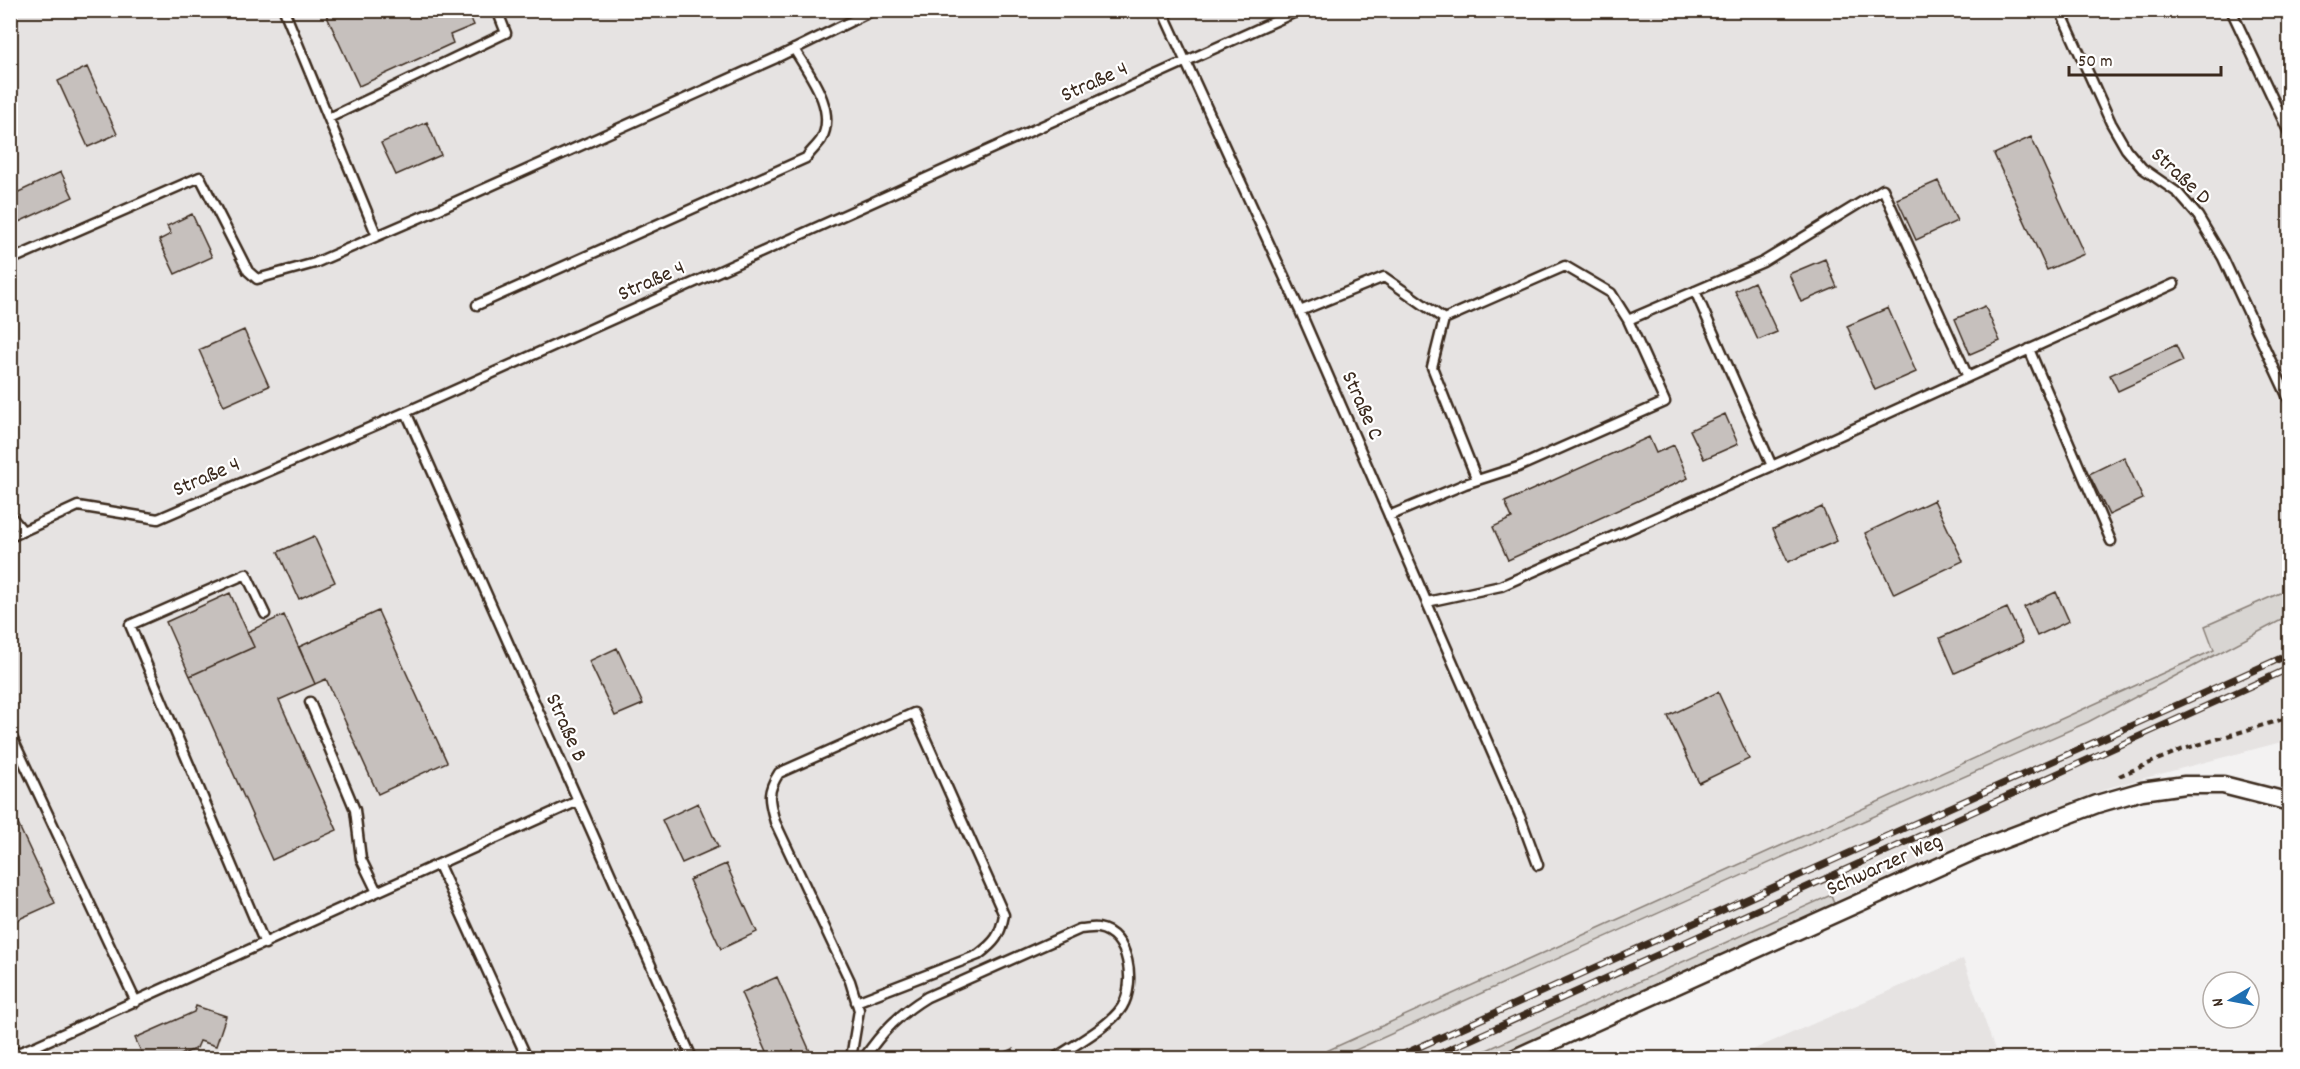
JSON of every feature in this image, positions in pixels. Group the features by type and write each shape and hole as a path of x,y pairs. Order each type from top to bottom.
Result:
{"street":[{"name":"Schwarzer Weg","path":"1515,1059 1976,850 2097,804 2142,791 2186,785 2223,785 2289,802"}],"lane":[{"path":"285,10 377,236"},
{"path":"329,118 506,33 497,10"},
{"path":"10,260 200,177 248,271 257,279 315,262 377,236 795,49 874,10"},
{"name":"Straße C","path":"1162,10 1300,311 1521,819 1538,865"},
{"name":"Straße 4","path":"10,537 78,506 158,519 406,412 1300,10"},
{"name":"Straße D","path":"2060,10 2111,123 2126,149 2142,168 2178,193 2198,216 2223,258 2289,402"},
{"path":"2231,10 2289,135"},
{"path":"477,305 806,158 821,140 826,121 822,98 795,49"},
{"path":"1628,320 1763,262 1883,189 1968,377"},
{"path":"1389,516 1477,480 1518,467 1665,402 1628,320 1611,293 1565,266 1444,319"},
{"path":"1300,311 1384,277 1444,319"},
{"path":"1427,602 1501,586 2174,284"},
{"path":"1695,291 1772,466"},
{"path":"1444,319 1432,367 1477,480"},
{"path":"2029,349 2111,541"},
{"name":"Straße B","path":"406,412 692,1059"},
{"path":"10,515 23,531"},
{"path":"265,944 130,624 246,574 266,614"},
{"path":"309,702 355,810 361,859 377,892"},
{"path":"851,1059 859,1010 856,1002 850,981 775,822 768,799 770,786 779,773 914,713 1004,915 1001,931 991,945 978,955 856,1002"},
{"path":"10,733 136,1002"},
{"path":"10,1056 38,1046 578,801"},
{"path":"439,865 527,1059"},
{"path":"864,1059 877,1040 903,1012 927,997 1080,929 1100,928 1116,937 1130,970 1130,983 1122,1007 1108,1022 1055,1059"}],"path":[{"path":"2119,776 2181,750 2289,717"}],"shaded area":[{"path":"10,11 2289,11 2289,589 2205,626 2215,650 1311,1058 11,1058"},
{"path":"2289,589 2289,616 2088,722 1809,845 1338,1058 1311,1058 2214,650 2205,626"},
{"path":"2289,616 2289,740 2111,787 2007,827 1835,905 1831,895 1469,1058 1338,1058 1809,845 2088,722"},
{"path":"1831,895 1835,905 1496,1058 1469,1058"},
{"path":"1963,959 1998,1058 1734,1058"}],"building":[{"path":"324,10 467,10 474,25 450,35 453,43 359,86"},
{"path":"87,67 117,134 88,147 58,81"},
{"path":"427,122 441,155 396,175 381,143"},
{"path":"2031,137 2084,254 2047,270 1994,154"},
{"path":"61,172 73,197 10,226 10,196"},
{"path":"1938,181 1957,221 1916,240 1897,199"},
{"path":"192,214 212,257 175,274 159,240 171,234 167,226"},
{"path":"1825,259 1837,287 1801,302 1789,274"},
{"path":"1754,282 1777,332 1758,340 1735,291"},
{"path":"1985,306 2000,341 1970,354 1955,319"},
{"path":"1888,308 1916,372 1875,390 1847,326"},
{"path":"244,330 269,386 224,406 199,350"},
{"path":"2176,345 2183,361 2118,391 2110,375"},
{"path":"1725,414 1738,444 1704,459 1690,430"},
{"path":"1649,437 1656,453 1674,445 1688,478 1508,560 1493,527 1512,518 1505,502"},
{"path":"2124,457 2143,499 2109,515 2089,474"},
{"path":"1934,500 1963,561 1894,594 1865,533"},
{"path":"1822,507 1837,541 1788,562 1773,529"},
{"path":"314,536 335,582 299,599 278,552"},
{"path":"2056,592 2069,621 2037,636 2024,607"},
{"path":"230,593 254,647 190,676 166,622"},
{"path":"2007,608 2023,642 1955,673 1940,638"},
{"path":"378,611 447,762 378,794 326,679 315,684 299,647"},
{"path":"284,615 315,684 279,700 337,830 272,860 190,676 254,647 247,632"},
{"path":"617,648 643,704 615,716 589,661"},
{"path":"1718,692 1749,759 1699,783 1668,716"},
{"path":"698,803 718,847 682,863 662,820"},
{"path":"10,807 55,903 10,923"},
{"path":"726,864 757,932 721,949 689,880"},
{"path":"777,977 813,1058 770,1058 741,993"},
{"path":"196,1006 226,1016 216,1046 200,1041 197,1048 174,1058 144,1058 135,1038 194,1012"},
{"path":"1013,1049 1017,1058 991,1058"}],"railway":[{"path":"1395,1058 2290,654"},
{"path":"1430,1058 2290,668"}]}
